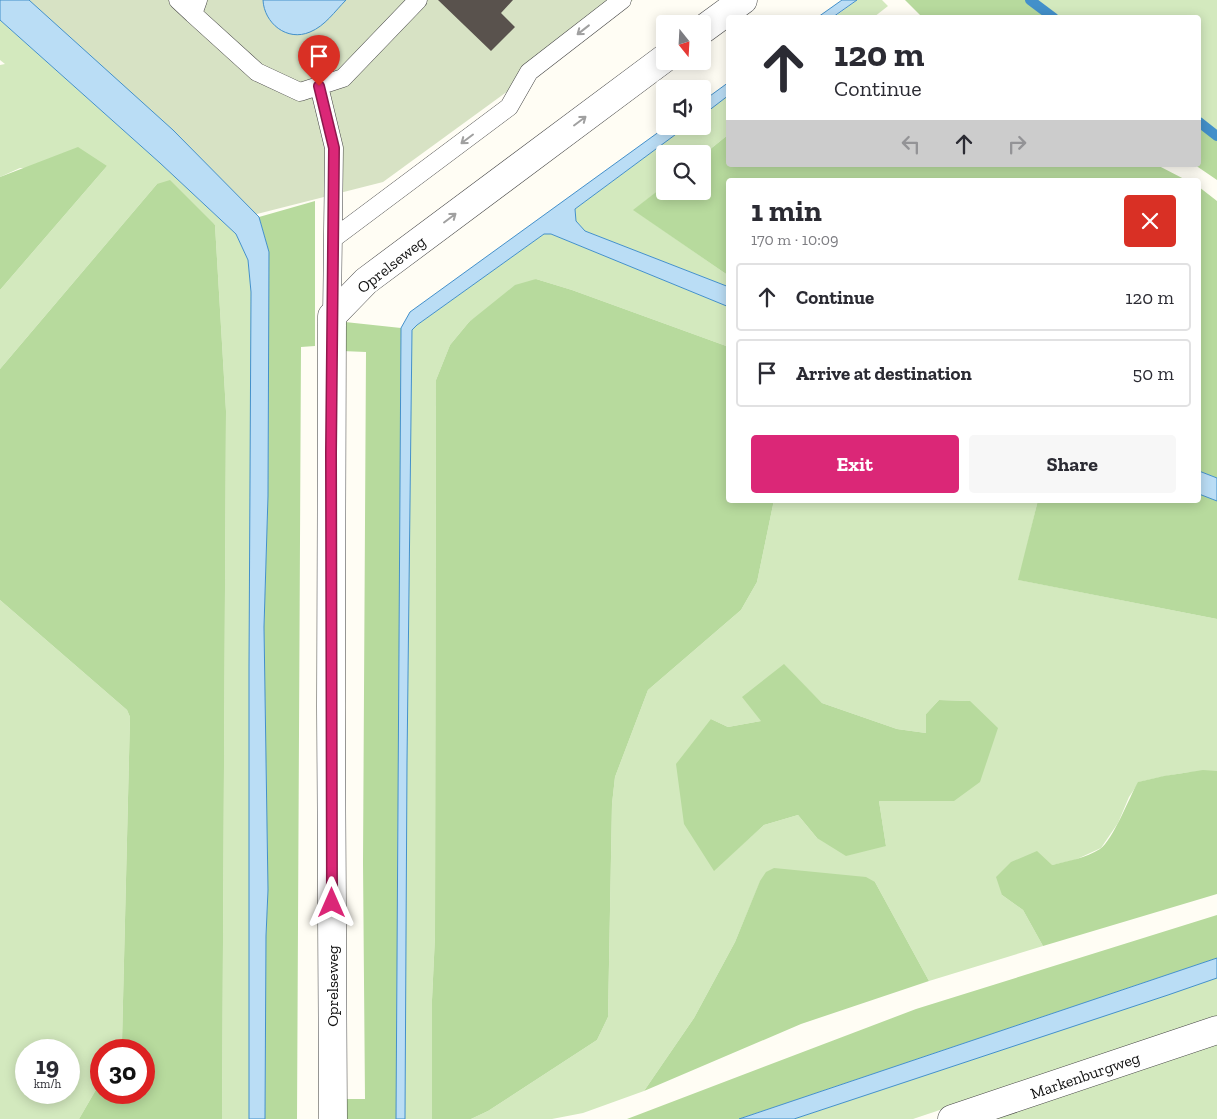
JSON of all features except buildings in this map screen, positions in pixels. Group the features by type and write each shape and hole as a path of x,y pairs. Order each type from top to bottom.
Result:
{"street":[{"path":"711,22 731,4"},
{"name":"Oprelseweg","path":"333,1119 330,706 332,316 366,281 656,65"},
{"name":"Markenburgweg","path":"952,1119 1217,1030"}],"lane":[{"path":"178,0 196,7 257,72 300,92 343,78 418,0"},
{"path":"334,238 509,107 529,72 622,0"},
{"path":"319,86 334,148 332,316"}],"green space":[{"path":"8,0 633,0 383,182 249,216"},
{"path":"857,0 882,0 888,6 877,15 837,15"},
{"path":"905,0 1030,0 1051,15 920,15"},
{"path":"1030,0 1217,0 1217,136 1201,124 1201,15 1051,15"},
{"path":"0,20 160,163 236,234 248,260 251,292 249,1119 222,1119 226,411 215,225 157,184 0,369 0,290 107,166 20,168 0,177 0,65 5,64 0,60"},
{"path":"726,97 726,136 711,149 711,145 661,145 675,135 711,135 711,109"},
{"path":"1201,124 1217,136 1217,180 1198,167 1201,167"},
{"path":"726,136 726,167 1161,167 1182,178 726,178 726,274 633,210 656,192 656,200 711,200 711,149"},
{"path":"78,147 107,166 0,290 0,177"},
{"path":"656,149 656,192 634,210 726,274 726,286 585,231 576,221 575,209"},
{"path":"170,180 215,225 226,411 222,1119 79,1119 90,1100 90,1104 155,1104 155,1039 122,1039 130,717 127,710 0,600 0,369 157,184"},
{"path":"1201,189 1217,201 1217,478 1201,472"},
{"path":"315,201 315,346 301,347 297,1119 265,1119 268,890 264,627 268,496 269,252 259,217"},
{"path":"544,234 551,234 726,306 726,346 572,290 536,279 469,322 450,345 436,380 435,936 432,1000 432,1119 405,1119 412,330"},
{"path":"536,279 572,290 726,346 726,503 773,503 757,582 741,610 648,690 615,777 612,804 608,1017 597,1040 488,1111 471,1119 432,1119 432,1000 435,936 436,380 450,345 469,322 515,285"},
{"path":"345,322 401,328 396,1119 343,1119 340,1099 365,1099 363,863 366,352 342,351"},
{"path":"1201,495 1217,501 1217,619 1018,580 1037,503 1201,503"},
{"path":"773,503 1037,503 1019,580 1217,619 1217,771 1187,772 1139,782 1129,797 1118,823 1101,848 1075,860 1052,865 1002,895 1023,910 1043,946 929,981 875,882 760,882 735,942 694,1018 644,1091 583,1113 552,1119 471,1119 488,1111 597,1040 608,1017 612,804 615,777 648,690 741,610 757,582","holes":["784,665 822,703 897,729 926,733 926,714 939,700 970,701 954,801 879,801 886,846 817,838 798,815 764,825 714,870 711,719 728,727 761,721"]},
{"path":"0,600 127,710 130,717 122,1039 90,1039 90,1100 79,1119 0,1119"},
{"path":"784,664 822,703 897,729 926,733 926,714 939,700 970,701 998,728 980,782 954,801 879,801 886,846 846,856 817,838 798,815 764,825 714,871 684,824 676,764 711,719 728,727 761,721 742,697"},
{"path":"1203,770 1217,771 1217,894 1043,946 1023,910 1002,895 996,877 1011,862 1037,851 1052,865 1095,852 1110,837 1138,782"},
{"path":"774,868 866,877 875,882 929,981 801,1024 644,1091 694,1018 735,942 760,881 766,872"},
{"path":"1217,915 1217,958 739,1119 627,1119 916,1009"},
{"path":"1217,978 1217,1017 913,1119 794,1119"},
{"path":"1217,1043 1217,1119 995,1119"}],"water":[{"path":"0,0 29,0 173,130 259,217 269,252 268,496 264,627 268,890 265,1119 249,1119 251,292 248,260 236,234 160,163 0,20"},
{"path":"263,0 346,0 325,22 315,29 310,32 293,34 285,32 272,23 264,8"},
{"path":"842,0 857,0 836,15 821,15"},
{"path":"726,84 726,97 711,109 711,95"},
{"path":"656,134 675,135 661,145 656,145 656,149 575,209 576,221 585,231 726,286 726,306 551,234 544,234 412,330 405,1119 396,1119 401,328 410,312"},
{"path":"1201,472 1217,478 1217,501 1201,495"},
{"path":"1217,958 1217,978 1168,995 794,1119 739,1119"}],"waterway":[{"path":"1030,0 1050,15"},
{"path":"1201,124 1217,136"}],"route":[{"path":"319,86 334,148 330,706 332,903"}]}
